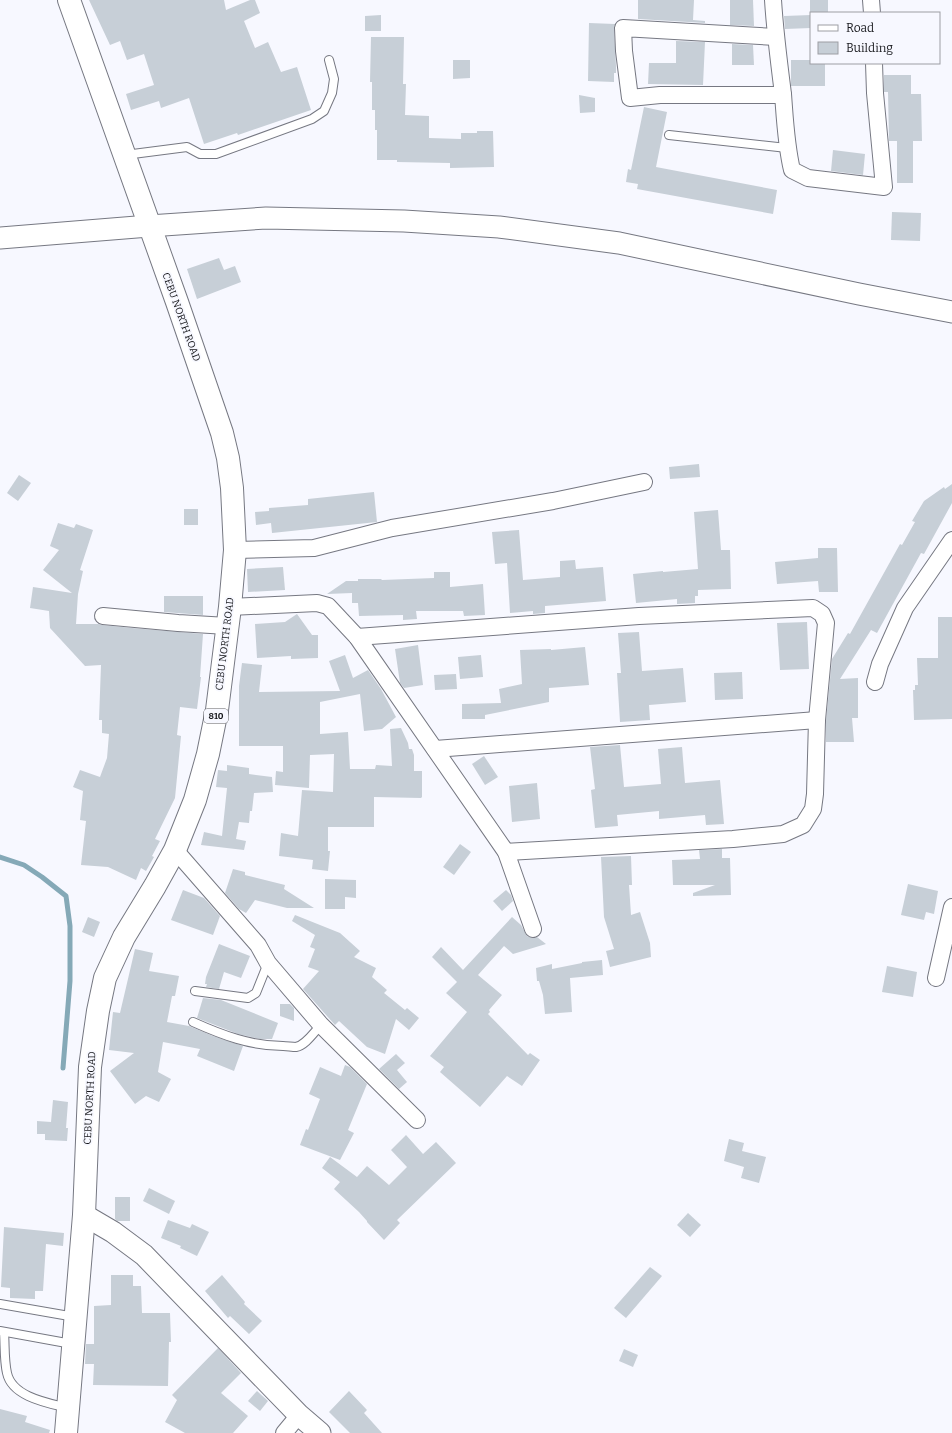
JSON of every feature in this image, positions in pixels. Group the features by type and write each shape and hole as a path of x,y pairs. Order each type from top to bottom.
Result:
{"highway":[{"name":"CEBU NORTH ROAD","path":"66,1433 84,1215 90,1067 98,1011 105,978 124,937 156,886 175,850 195,800 208,754 217,710 229,616 235,550 232,488 225,446 184,324 69,0"}],"street":[{"path":"773,0 787,148 792,170 808,178 884,187 875,93 874,64"},
{"path":"871,0 872,12"},
{"path":"776,37 623,28 624,51 630,98 660,95 783,95"},
{"path":"0,238 266,218 404,221 499,227 619,243 952,312"},
{"path":"235,550 314,548 392,528 552,501 644,482"},
{"path":"875,682 880,664 904,608 952,540"},
{"path":"103,616 178,623 317,603 328,606 357,637 506,852 533,929"},
{"path":"357,637 639,616 813,608 822,614 826,623 817,720 815,794 813,809 803,825 783,834 733,839 506,852"},
{"path":"435,749 817,720"},
{"path":"175,850 258,945 268,963 321,1024 417,1120"},
{"path":"936,978 952,907"},
{"path":"84,1215 113,1232 144,1255 299,1415 320,1433"},
{"path":"284,1433 299,1415"}],"lane":[{"path":"124,155 187,147 200,154 216,154 312,119 324,111 332,93 334,79 329,60"},
{"path":"669,135 787,148"},
{"path":"195,991 248,998 256,993 268,963"},
{"path":"194,1022 219,1034 244,1041 296,1047 307,1040 321,1024"},
{"path":"0,1304 76,1318"},
{"path":"69,1408 32,1398 15,1387 7,1374 2,1332 74,1344"}],"building":[{"path":"89,0 224,0 226,10 250,0 255,0 260,13 244,21 255,48 268,42 281,72 297,67 311,110 238,135 237,133 204,144 189,98 161,108 159,101 131,110 126,94 154,85 144,54 127,60 120,41 110,45"},
{"path":"638,0 694,0 693,20 705,21 705,23 638,19"},
{"path":"730,0 753,0 754,26 730,25"},
{"path":"810,0 828,0 828,12 810,12"},
{"path":"381,15 381,31 365,31 365,16"},
{"path":"810,15 810,28 785,29 784,16"},
{"path":"589,23 615,24 616,73 614,73 614,82 588,81"},
{"path":"371,37 404,37 403,84 406,84 405,115 429,116 429,138 461,139 461,133 493,131 494,167 450,168 450,163 377,160 377,130 375,130 375,110 372,110 372,82 370,82"},
{"path":"676,41 705,42 703,85 648,84 649,63 676,63"},
{"path":"732,44 753,45 754,65 732,65"},
{"path":"453,60 470,60 470,78 453,79"},
{"path":"791,60 810,60 810,64 825,64 825,86 791,86"},
{"path":"884,75 911,75 911,94 921,94 922,141 913,141 913,183 897,183 897,141 889,141 888,92 884,92"},
{"path":"579,95 595,98 595,112 580,113"},
{"path":"644,107 667,112 656,167 777,190 773,214 637,189 638,184 626,182 628,169 631,170"},
{"path":"833,150 865,154 863,175 831,171"},
{"path":"892,212 921,213 920,241 891,240"},
{"path":"219,258 224,270 235,266 241,282 197,299 187,269"},
{"path":"699,464 700,477 670,479 669,467"},
{"path":"19,475 31,483 18,501 7,493"},
{"path":"952,484 952,503 924,554 921,553 877,633 871,630 840,679 858,678 858,718 852,718 854,742 826,742 826,721 832,659 848,633 850,634 900,544 902,545 915,522 912,521 924,501 944,487 945,489"},
{"path":"374,492 377,522 272,533 271,523 256,525 255,512 269,511 269,508 308,505 308,499"},
{"path":"184,509 198,509 198,525 184,525"},
{"path":"718,510 721,550 730,550 731,589 698,590 698,596 695,596 695,603 677,604 677,599 636,603 633,574 698,569 694,512"},
{"path":"58,523 74,528 76,524 93,530 80,570 83,571 78,594 76,624 98,624 203,634 201,677 197,709 180,707 177,735 181,736 175,798 155,839 160,841 152,856 154,857 146,871 141,868 136,880 108,867 81,865 86,821 80,820 83,791 73,787 80,770 100,777 107,758 109,734 102,733 102,720 99,720 101,665 85,666 50,628 49,611 30,608 33,587 72,593 43,570 59,550 50,546"},
{"path":"519,530 523,580 560,577 560,561 575,560 576,569 603,567 606,601 545,606 545,613 533,614 533,611 510,613 507,563 495,564 492,532"},
{"path":"818,548 837,548 838,592 819,592 818,581 777,584 775,562 818,558"},
{"path":"283,567 285,590 248,592 247,569"},
{"path":"434,572 450,572 450,587 483,584 485,615 464,616 463,611 416,611 417,619 403,620 403,615 359,616 358,603 352,603 352,593 327,594 346,581 358,581 358,579 382,580 434,578"},
{"path":"164,596 203,596 203,615 164,612"},
{"path":"297,614 312,635 318,635 318,658 291,659 291,656 257,658 255,624 285,622"},
{"path":"938,617 952,617 952,719 914,720 913,690 915,690 915,685 918,685 917,658 938,658"},
{"path":"807,622 809,669 780,670 777,623"},
{"path":"639,632 642,671 683,668 686,702 649,705 650,720 620,722 617,673 621,673 618,633"},
{"path":"418,645 423,685 404,688 400,683 395,649"},
{"path":"585,647 589,685 549,688 549,702 485,715 485,719 462,719 462,704 501,703 499,689 522,684 520,650 551,650"},
{"path":"345,655 353,678 368,670 381,689 396,717 382,729 364,731 360,694 320,702 320,734 348,732 350,769 375,769 376,765 392,766 390,729 401,728 408,743 409,749 412,749 414,755 414,771 422,771 422,797 374,797 374,827 328,827 328,851 330,851 328,871 312,869 313,860 279,856 281,833 298,836 302,790 333,792 334,754 310,755 309,788 275,785 276,771 283,772 283,746 239,746 239,686 242,663 262,665 259,692 340,691 329,661"},
{"path":"481,655 483,677 460,679 458,657"},
{"path":"742,672 743,699 715,700 714,673"},
{"path":"456,674 457,689 435,690 434,675"},
{"path":"620,745 624,787 661,784 658,749 682,747 685,783 720,780 724,824 706,825 705,815 659,819 659,811 617,815 618,826 595,828 591,790 595,789 590,747"},
{"path":"484,756 498,777 485,785 472,764"},
{"path":"227,765 249,768 249,774 272,777 273,792 254,793 249,823 239,822 236,839 246,841 244,850 201,845 204,832 222,836 227,788 216,787 218,770 227,771"},
{"path":"537,783 540,819 512,822 509,786"},
{"path":"460,844 471,852 454,875 443,867"},
{"path":"722,849 722,858 730,858 731,895 693,896 693,893 715,885 673,885 672,860 700,859 699,850"},
{"path":"631,856 632,885 629,885 631,915 640,912 650,943 651,957 610,967 606,951 614,949 604,917 601,857"},
{"path":"233,869 245,872 245,875 285,885 284,889 314,908 287,908 255,900 246,913 239,909 225,893"},
{"path":"325,879 356,880 356,898 345,897 345,909 325,909"},
{"path":"908,884 938,891 934,914 926,912 924,920 901,915"},
{"path":"183,890 204,898 220,916 213,935 171,920"},
{"path":"506,890 511,895 513,901 502,911 493,901"},
{"path":"295,915 340,933 360,951 354,957 376,968 372,977 387,990 384,993 405,1010 407,1008 419,1018 409,1030 396,1019 385,1054 367,1047 339,1021 335,1025 303,989 319,971 308,967 315,949 310,947 315,935 292,921"},
{"path":"88,917 100,922 94,937 82,932"},
{"path":"512,917 521,925 527,936 532,938 537,937 546,944 513,954 504,946 478,975 502,995 489,1010 490,1012 488,1014 528,1055 530,1053 540,1060 522,1086 507,1076 480,1107 440,1072 444,1067 430,1056 467,1012 446,993 457,982 432,957 441,947 463,970"},
{"path":"219,944 250,956 241,978 224,972 219,989 206,987 207,984 205,984 206,977"},
{"path":"135,949 153,953 149,971 179,976 175,996 172,996 167,1022 189,1026 243,1046 234,1071 197,1056 200,1049 163,1042 158,1072 171,1079 159,1102 146,1096 135,1104 110,1071 134,1053 109,1050 113,1012 120,1013"},
{"path":"602,960 603,975 570,978 572,1012 545,1014 543,995 539,981 537,981 536,968 552,964 552,969 582,962"},
{"path":"887,966 917,972 913,997 882,992"},
{"path":"203,998 221,1000 278,1023 272,1039 260,1039 238,1034 197,1018"},
{"path":"280,1004 290,1004 294,1008 294,1021 280,1016"},
{"path":"396,1054 405,1063 397,1070 407,1082 399,1089 379,1069"},
{"path":"345,1065 350,1067 367,1084 348,1130 354,1133 340,1160 300,1145 306,1129 308,1130 320,1099 309,1094 320,1067 341,1076"},
{"path":"53,1100 68,1102 66,1128 68,1128 67,1141 45,1140 45,1134 37,1134 37,1121 51,1122"},
{"path":"406,1135 423,1154 436,1142 456,1163 397,1220 400,1223 384,1240 359,1212 334,1189 340,1182 322,1168 330,1157 357,1177 367,1166 389,1185 407,1167 391,1150"},
{"path":"729,1139 744,1143 742,1151 766,1157 759,1183 741,1178 744,1167 724,1161"},
{"path":"149,1188 175,1201 169,1214 143,1201"},
{"path":"115,1197 130,1197 130,1221 117,1221 115,1219"},
{"path":"688,1213 701,1225 690,1237 677,1225"},
{"path":"168,1220 190,1228 192,1224 209,1232 197,1256 180,1248 181,1246 161,1238"},
{"path":"4,1227 64,1233 63,1246 46,1244 43,1291 35,1291 35,1299 10,1298 10,1288 1,1287"},
{"path":"650,1267 662,1276 626,1318 614,1308"},
{"path":"111,1275 133,1275 133,1286 141,1286 142,1313 170,1313 171,1342 169,1342 168,1386 93,1385 94,1364 85,1364 86,1344 94,1344 94,1306 111,1305"},
{"path":"222,1275 245,1302 244,1304 262,1321 249,1334 230,1316 228,1318 205,1291"},
{"path":"218,1348 241,1373 221,1393 248,1416 233,1433 185,1433 165,1422 177,1400 172,1395"},
{"path":"624,1349 638,1355 633,1367 619,1361"},
{"path":"257,1391 268,1401 260,1411 248,1401"},
{"path":"349,1391 367,1410 364,1413 382,1433 350,1433 329,1412"},
{"path":"0,1409 27,1416 25,1422 50,1430 49,1433 0,1433"}],"waterway":[{"path":"0,857 24,865 66,896 70,926 70,981 63,1068"}]}
